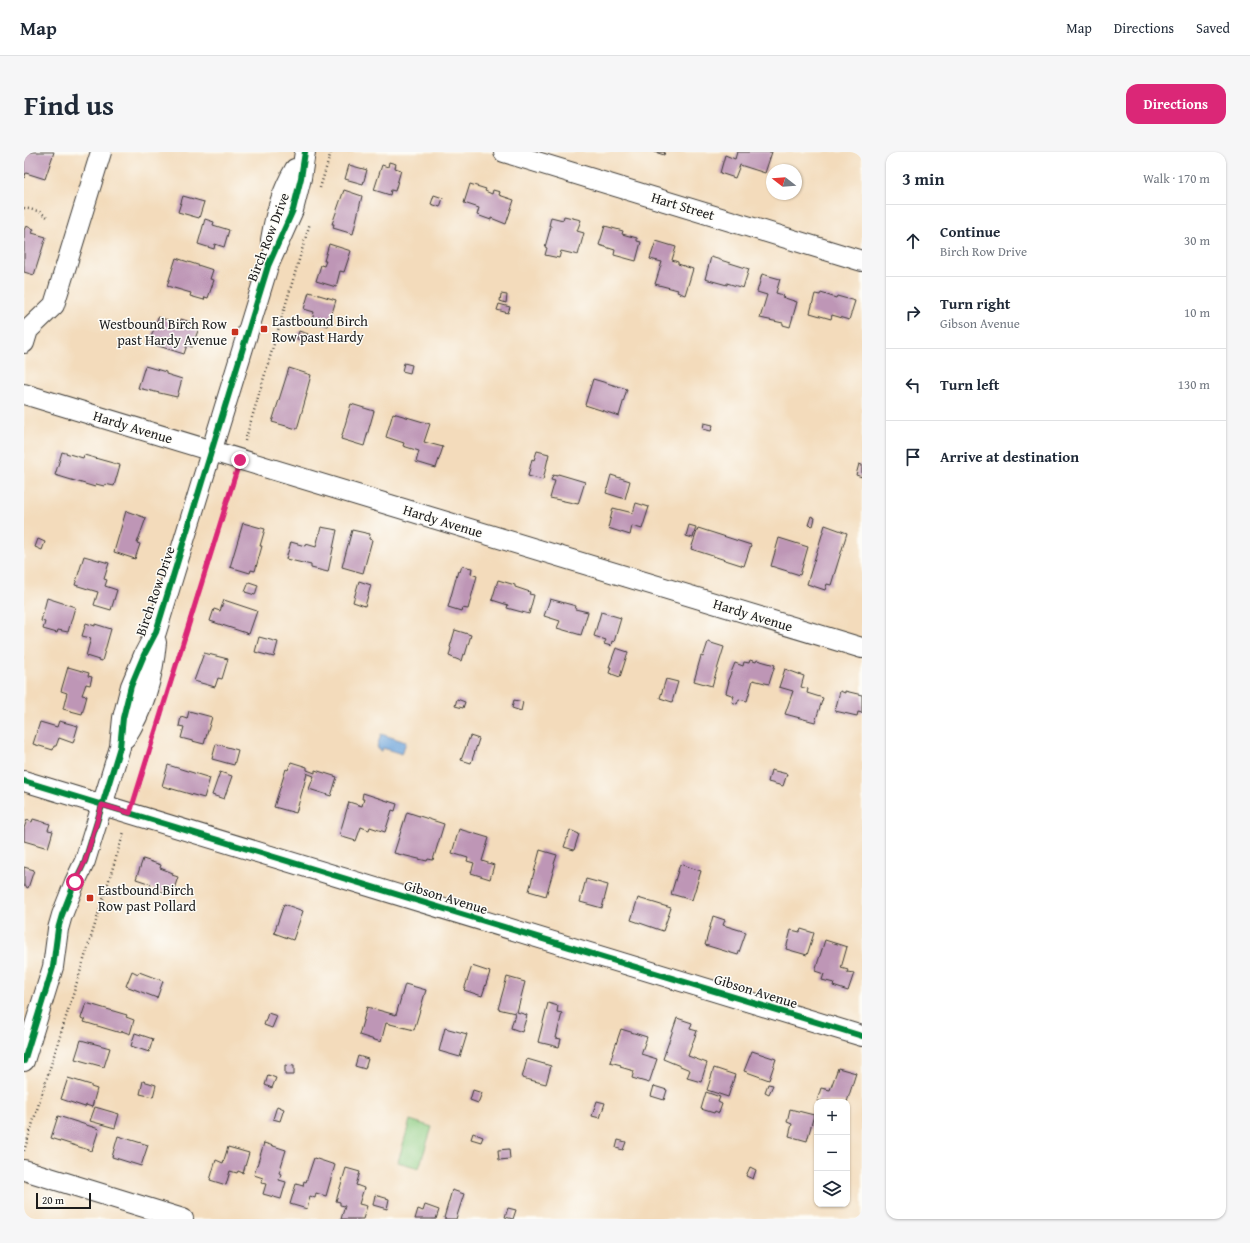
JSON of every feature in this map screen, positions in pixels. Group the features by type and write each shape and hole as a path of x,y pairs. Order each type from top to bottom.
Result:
{"street":[{"path":"25,334 54,305 101,152"},
{"name":"Birch Row Drive","path":"24,1061 53,967 62,915 85,861 120,747 138,716 148,689 154,663 156,632 268,266 274,222 278,206 292,174 305,152"},
{"name":"Hart Street","path":"504,152 862,261"},
{"name":"Hardy Avenue","path":"24,394 862,648"},
{"name":"Gibson Avenue","path":"24,781 862,1036"},
{"path":"24,1170 183,1219"}],"path":[{"path":"320,190 331,152"},
{"path":"24,208 38,211 49,218"},
{"path":"170,686 240,460 311,220"},
{"path":"24,1152 163,708"}],"green space":[{"path":"410,1120 432,1127 419,1168 398,1162"}],"water":[{"path":"381,734 406,742 402,754 383,748 382,751 378,749 377,747"}],"building":[{"path":"24,152 54,152 45,179 26,173 24,178"},
{"path":"655,152 665,152 664,155"},
{"path":"737,152 772,152 768,164 766,164 765,173 740,165 735,178 720,173 725,155 735,159"},
{"path":"389,162 396,164 395,168 401,170 395,191 391,190 390,195 374,190 382,165 388,167"},
{"path":"349,165 367,170 363,184 345,179"},
{"path":"470,184 486,189 485,191 492,194 493,190 500,192 499,195 514,200 506,224 491,218 491,220 477,215 479,208 464,203"},
{"path":"344,190 362,196 353,234 333,228 334,224 332,224"},
{"path":"434,195 443,198 440,207 431,204"},
{"path":"183,196 204,202 199,218 178,212"},
{"path":"564,216 581,220 577,231 584,233 578,255 561,251 559,258 545,255 547,248 545,247 551,226 549,226 551,217 563,220"},
{"path":"205,219 214,222 213,225 229,230 224,247 215,244 214,249 198,244"},
{"path":"26,226 34,229 32,233 46,237 34,275 24,272 24,230"},
{"path":"605,226 623,231 622,234 637,238 637,241 641,242 636,261 614,255 615,250 599,245"},
{"path":"656,241 676,247 672,260 678,262 678,264 693,269 685,295 677,292 678,290 655,284 662,262 650,259"},
{"path":"329,244 351,251 344,272 340,271 336,287 316,281 321,265 324,266 326,261 324,261"},
{"path":"711,257 749,269 743,288 705,279"},
{"path":"176,258 213,270 210,279 214,280 208,298 205,297 204,300 190,296 191,293 167,286"},
{"path":"762,274 780,279 776,293 783,295 782,297 797,302 790,327 783,325 783,323 760,318 767,295 757,292"},
{"path":"309,292 336,300 328,326 312,321 314,312 304,309"},
{"path":"821,293 836,298 837,296 855,301 849,320 832,315 831,319 810,313 815,294 820,295"},
{"path":"501,294 507,295 506,303 500,301"},
{"path":"499,304 510,307 508,313 497,310"},
{"path":"158,317 180,324 181,319 196,324 195,327 199,328 192,347 187,345 184,354 149,343"},
{"path":"299,331 308,334 305,342 297,339"},
{"path":"404,363 412,365 410,373 402,371"},
{"path":"145,366 166,372 166,374 182,379 177,397 138,388"},
{"path":"289,368 311,375 297,429 272,422"},
{"path":"593,379 627,389 619,416 585,405"},
{"path":"351,404 374,411 364,446 341,439"},
{"path":"393,413 430,424 424,442 443,447 436,468 416,462 419,451 403,446 404,443 386,437"},
{"path":"704,423 713,425 711,431 703,429"},
{"path":"537,451 549,454 543,480 528,476 532,459 534,460"},
{"path":"62,452 83,458 84,455 120,465 114,486 96,484 95,487 55,475"},
{"path":"859,464 862,465 862,477 856,475"},
{"path":"558,474 585,482 578,504 550,498 555,481 551,480 553,475 557,476"},
{"path":"611,475 630,481 625,499 606,493"},
{"path":"636,503 649,507 642,529 632,526 630,535 608,528 613,508 633,513"},
{"path":"126,511 146,518 137,543 140,544 135,559 114,552"},
{"path":"811,516 815,518 813,526 808,525"},
{"path":"243,523 265,529 255,571 251,570 250,573 230,567"},
{"path":"689,525 696,527 693,538 686,536"},
{"path":"825,525 847,533 831,585 827,584 825,590 807,584"},
{"path":"321,527 337,530 328,572 311,568 311,565 286,559 291,542 316,547"},
{"path":"698,528 751,545 744,566 691,549"},
{"path":"352,530 370,534 369,539 372,540 363,573 342,567"},
{"path":"779,538 808,547 800,575 771,566"},
{"path":"38,539 45,542 42,550 35,547"},
{"path":"84,556 109,563 104,579 107,580 105,586 117,590 111,610 94,605 98,592 75,585"},
{"path":"462,566 472,568 471,574 477,576 468,609 462,608 461,611 448,607 458,571 460,572"},
{"path":"498,580 515,585 515,587 530,592 529,594 534,595 529,614 507,608 508,605 492,600"},
{"path":"359,581 371,585 365,606 353,602"},
{"path":"249,582 258,585 255,595 245,592"},
{"path":"47,598 75,607 68,632 58,630 57,633 43,629 45,622 41,621"},
{"path":"550,599 576,606 575,609 588,612 581,635 557,628 560,621 544,616"},
{"path":"224,600 257,611 249,634 210,621 214,609 220,611"},
{"path":"601,612 621,618 614,642 612,641 611,646 604,644 606,640 594,636"},
{"path":"86,623 111,629 102,661 86,656 91,638 82,636"},
{"path":"455,630 471,635 465,655 463,654 461,661 449,656"},
{"path":"259,637 278,642 274,657 255,652"},
{"path":"708,642 724,647 712,686 694,681 701,656 703,657"},
{"path":"616,648 628,652 620,677 609,673 611,667 609,667"},
{"path":"204,653 228,659 222,679 218,678 215,687 194,681"},
{"path":"750,660 756,662 757,660 775,665 769,684 753,680 747,701 739,699 737,704 732,702 734,696 726,693 728,680 735,663 743,666 744,662 749,663"},
{"path":"68,667 89,673 88,676 92,677 90,685 86,684 82,695 87,696 82,714 63,709 67,693 61,691"},
{"path":"785,669 804,676 801,687 808,689 807,693 823,698 815,722 785,714 793,691 779,687"},
{"path":"666,679 678,682 672,702 660,698"},
{"path":"840,691 862,695 862,713 858,712 857,716 835,711"},
{"path":"457,699 465,702 463,708 455,706"},
{"path":"514,700 523,702 521,711 512,708"},
{"path":"189,711 212,717 204,744 181,738 184,727 179,726 181,717 187,719"},
{"path":"59,721 78,726 73,743 59,738 53,750 33,744 40,722 57,727"},
{"path":"470,736 479,739 471,763 461,760"},
{"path":"216,744 238,750 234,765 212,759"},
{"path":"291,762 307,767 307,770 315,773 315,770 337,777 331,796 309,789 314,776 306,773 307,774 296,813 274,807 286,769 288,770"},
{"path":"168,765 210,778 204,798 162,786"},
{"path":"771,770 787,774 783,786 768,782"},
{"path":"220,772 232,776 224,799 212,795"},
{"path":"363,793 397,804 395,811 392,810 385,832 370,827 369,830 361,827 356,841 339,836 349,802 362,806 364,799 362,799"},
{"path":"407,812 444,824 433,860 428,859 427,861 394,853"},
{"path":"33,819 50,824 48,830 53,831 48,848 24,841 24,828 27,820 32,822"},
{"path":"459,829 489,838 482,861 494,865 490,879 471,873 474,863 467,861 468,858 452,853"},
{"path":"570,830 579,834 574,850 564,847"},
{"path":"540,850 557,855 546,896 529,891"},
{"path":"143,859 161,865 160,868 173,873 172,875 178,877 172,895 150,888 151,884 136,879"},
{"path":"680,864 701,871 692,900 671,894"},
{"path":"24,867 34,870 28,888 24,886"},
{"path":"586,879 608,885 602,908 580,902"},
{"path":"638,898 671,908 663,931 631,920"},
{"path":"284,904 303,911 293,940 274,933"},
{"path":"713,916 725,920 723,925 746,932 738,955 705,945"},
{"path":"801,929 814,933 807,955 786,949 791,930 800,932"},
{"path":"825,940 847,947 841,968 848,970 847,972 854,973 848,991 833,986 834,983 822,980 824,974 815,971"},
{"path":"472,966 490,972 482,996 464,990"},
{"path":"132,971 163,981 157,998 126,986"},
{"path":"507,977 525,982 517,1012 527,1015 522,1032 511,1028 515,1013 498,1009"},
{"path":"405,984 426,990 414,1030 386,1023 381,1042 359,1035 367,1007 396,1015"},
{"path":"86,1003 127,1015 126,1017 134,1020 130,1034 122,1031 121,1033 84,1022 85,1020 81,1018"},
{"path":"548,1003 558,1006 557,1012 562,1013 556,1038 561,1039 559,1047 538,1042"},
{"path":"268,1013 277,1016 272,1028 264,1025"},
{"path":"677,1018 692,1023 690,1029 697,1031 688,1056 707,1063 701,1082 687,1078 690,1070 663,1059"},
{"path":"445,1028 467,1034 460,1057 439,1051"},
{"path":"621,1029 647,1037 641,1054 657,1059 649,1083 632,1078 634,1071 610,1062"},
{"path":"135,1033 153,1039 149,1052 131,1046"},
{"path":"81,1040 110,1048 104,1067 75,1059"},
{"path":"752,1051 776,1059 769,1080 744,1071"},
{"path":"358,1056 368,1059 365,1069 355,1066"},
{"path":"527,1059 551,1066 546,1084 522,1078"},
{"path":"285,1065 294,1066 294,1075 285,1075"},
{"path":"714,1068 735,1075 728,1097 707,1090"},
{"path":"838,1068 856,1073 848,1099 818,1099 821,1088 830,1090"},
{"path":"268,1075 276,1078 272,1088 265,1085"},
{"path":"68,1078 91,1085 91,1087 97,1089 92,1107 86,1105 85,1107 61,1099"},
{"path":"143,1081 156,1085 153,1097 140,1094"},
{"path":"768,1084 773,1085 769,1094 765,1092"},
{"path":"654,1086 667,1090 664,1100 651,1096"},
{"path":"473,1090 482,1093 478,1103 470,1100"},
{"path":"706,1092 720,1097 718,1102 722,1104 719,1113 701,1109"},
{"path":"597,1101 605,1103 600,1118 592,1116"},
{"path":"277,1106 284,1109 280,1121 273,1119"},
{"path":"95,1107 119,1114 115,1128 90,1121"},
{"path":"790,1109 814,1115 807,1141 789,1136 792,1124 787,1122"},
{"path":"58,1116 99,1129 92,1151 51,1138"},
{"path":"473,1133 483,1137 481,1142 471,1139"},
{"path":"118,1136 148,1145 141,1166 112,1157"},
{"path":"618,1140 626,1142 623,1150 616,1148"},
{"path":"264,1143 286,1150 279,1173 281,1174 279,1180 286,1182 281,1199 263,1194 266,1184 261,1183 263,1178 254,1175"},
{"path":"228,1147 249,1153 243,1173 238,1171 237,1173 230,1171 226,1185 210,1180 216,1160 223,1163"},
{"path":"509,1149 510,1159 499,1160 498,1150"},
{"path":"314,1158 335,1165 326,1196 316,1193 315,1198 310,1196 307,1209 290,1204 296,1184 303,1186 304,1181 306,1182"},
{"path":"750,1167 756,1170 753,1179 746,1176"},
{"path":"346,1168 360,1172 356,1185 364,1188 359,1204 367,1206 363,1219 341,1219 345,1206 340,1205 340,1202 336,1201"},
{"path":"452,1190 464,1194 456,1219 446,1219 444,1218"},
{"path":"375,1195 389,1199 387,1209 373,1205"},
{"path":"425,1205 439,1210 436,1219 415,1219 418,1209 423,1211"},
{"path":"508,1208 516,1210 513,1219 505,1217"}],"cycle path":[{"path":"24,1061 53,967 58,929 62,915 85,861 120,747 123,718 131,686 144,655 156,632 268,266 293,210 301,178 305,152"},
{"path":"24,781 862,1036"}],"place":[{"name":"Eastbound Birch Row past Hardy","path":"264,329"},
{"name":"Westbound Birch Row past Hardy Avenue","path":"235,332"},
{"name":"Eastbound Birch Row past Pollard","path":"90,898"}],"route":[{"path":"75,882 85,861 102,805 130,813 240,460"}]}
